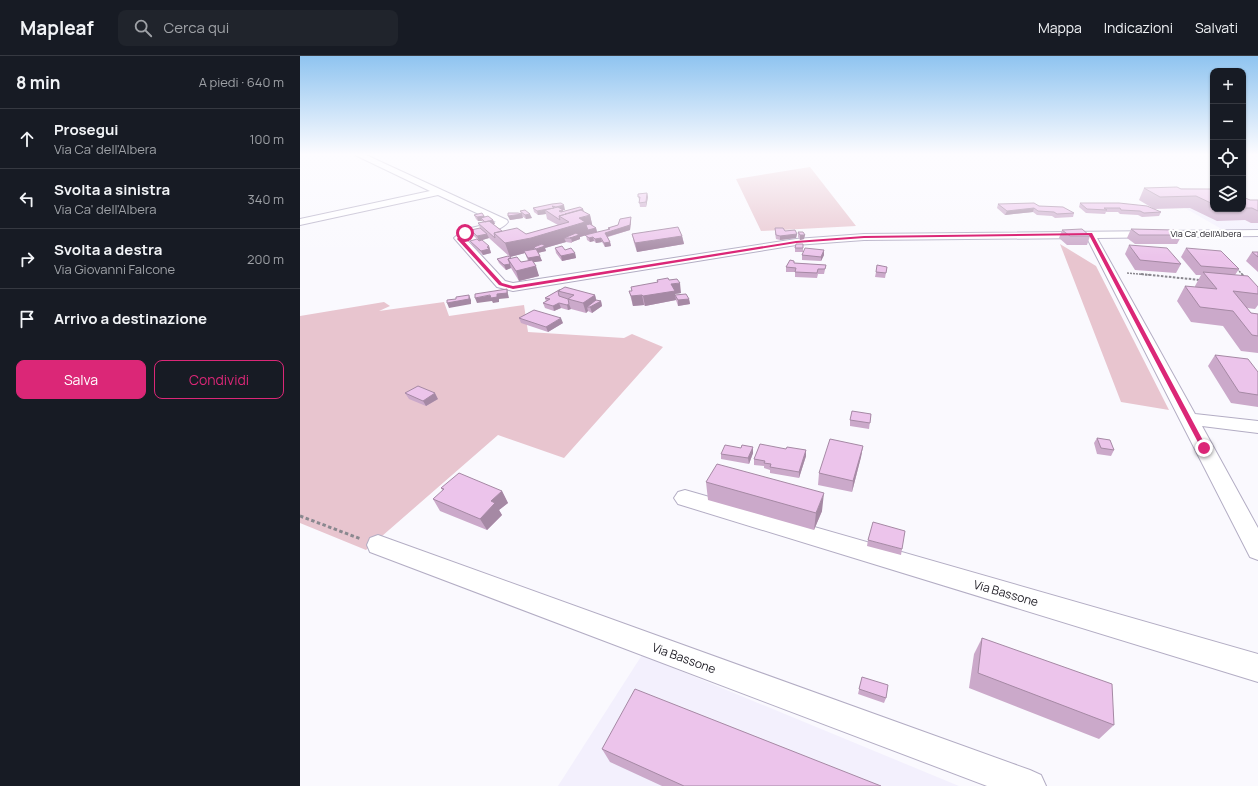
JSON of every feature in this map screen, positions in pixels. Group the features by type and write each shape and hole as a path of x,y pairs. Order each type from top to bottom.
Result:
{"street":[{"name":"Via Ca' dell'Albera","path":"433,189 503,222 496,226 465,233 459,238 501,284 513,287 796,242 864,237 1258,233"},
{"path":"300,222 439,192"},
{"path":"1090,234 1258,550"},
{"path":"1188,419 1258,428"},
{"name":"Via Bassone","path":"685,498 1258,668"},
{"name":"Via Bassone","path":"378,545 989,778 1030,786"}],"path":[{"path":"1233,265 1247,280"},
{"path":"1121,272 1206,281"},
{"path":"300,516 378,545"}],"shaded area":[{"path":"741,189 827,189 856,226 761,231"},
{"path":"1171,200 1210,208 1210,212 1246,212 1246,208 1258,204 1258,231 1225,231"},
{"path":"1060,244 1096,266 1169,410 1121,402"},
{"path":"384,302 390,306 379,311 444,302 449,316 524,305 528,332 624,338 632,334 663,347 564,458 498,435 366,550 300,523 300,316"},
{"path":"642,655 959,786 558,786"}],"building":[{"path":"1146,189 1210,189 1210,203 1196,196 1160,197"},
{"path":"647,193 646,202 639,203 640,197 638,197 638,194"},
{"path":"1246,198 1258,200 1258,211 1252,208 1246,208"},
{"path":"561,203 564,205 556,207 552,206 554,208 537,211 533,208 552,204"},
{"path":"1034,203 1039,206 1063,207 1074,213 1057,214 1054,212 1038,211 1034,208 1007,211 998,204"},
{"path":"1080,203 1119,203 1147,206 1161,212 1144,213 1140,211 1121,210 1120,208 1104,208 1107,210 1087,209"},
{"path":"558,207 563,210 559,211 561,212 580,207 583,209 559,216 560,220 545,210"},
{"path":"525,210 530,214 525,215 520,211"},
{"path":"581,210 590,215 579,218 585,222 531,238 505,243 494,233 517,228 526,234 569,222 559,216"},
{"path":"482,213 484,216 477,217 474,215"},
{"path":"508,213 518,213 522,214 508,216"},
{"path":"488,216 493,220 485,222 481,218"},
{"path":"631,217 630,225 605,233 610,242 604,243 601,238 589,238 585,235 610,229 608,228 618,225 620,219"},
{"path":"489,221 502,231 494,233 495,238 478,223"},
{"path":"590,224 596,228 588,230 586,225"},
{"path":"678,227 682,236 635,243 632,234"},
{"path":"480,228 487,234 477,236 471,230"},
{"path":"775,228 783,228 785,231 795,230 797,234 776,235"},
{"path":"1082,229 1090,236 1070,236 1062,230"},
{"path":"1131,229 1174,230 1182,235 1139,235"},
{"path":"798,232 803,232 805,235 800,235"},
{"path":"576,233 579,235 564,238"},
{"path":"477,239 479,241 482,240 489,246 487,247 489,249 481,251 470,241"},
{"path":"542,244 545,246 536,249 534,247"},
{"path":"796,244 803,244 803,248 795,248"},
{"path":"1129,245 1167,248 1181,264 1140,260"},
{"path":"562,246 565,250 571,248 575,253 561,256 555,248"},
{"path":"805,248 824,250 821,257 802,255"},
{"path":"1186,248 1221,251 1239,269 1201,266"},
{"path":"536,249 540,256 528,258 524,251"},
{"path":"1252,252 1258,252 1258,257"},
{"path":"508,256 511,258 508,259 510,264 504,265 497,259"},
{"path":"517,257 521,262 532,260 536,266 516,271 508,259"},
{"path":"790,260 794,261 794,263 826,265 825,269 818,269 817,273 795,272 796,268 786,267"},
{"path":"877,265 887,267 886,273 876,272"},
{"path":"1203,272 1248,276 1258,287 1258,294 1233,291 1251,313 1258,314 1258,336 1252,335 1233,311 1200,307 1185,286 1217,289"},
{"path":"668,278 669,280 677,279 680,283 671,284 675,291 643,296 631,296 629,291 632,291 631,287 658,282 657,280"},
{"path":"565,287 595,295 583,303 568,299 574,295 558,291"},
{"path":"507,289 507,293 497,294 497,297 491,298 490,295 475,298 475,294"},
{"path":"559,290 559,296 568,299 569,304 559,303 553,306 543,303 550,299 545,298"},
{"path":"686,294 689,299 678,300 675,295"},
{"path":"469,295 469,299 447,303 447,300"},
{"path":"596,300 601,301 587,307"},
{"path":"534,310 561,318 546,327 519,318"},
{"path":"1215,355 1248,359 1258,372 1258,395 1239,392"},
{"path":"418,386 435,393 423,401 405,393"},
{"path":"852,411 871,414 870,423 850,420"},
{"path":"1097,438 1110,440 1114,450 1101,448"},
{"path":"830,439 863,446 853,481 819,473"},
{"path":"760,444 786,449 787,447 806,450 799,472 770,467 771,464 764,463 765,461 754,459"},
{"path":"725,445 741,448 742,445 753,447 748,458 721,454"},
{"path":"717,464 824,493 816,513 706,482"},
{"path":"459,473 502,491 491,501 495,503 480,519 433,499 444,489 441,488"},
{"path":"873,522 905,531 902,549 868,540"},
{"path":"982,638 1112,684 1114,725 978,673"},
{"path":"862,677 888,685 886,698 859,689"},
{"path":"635,689 881,786 684,786 602,749"}],"route":[{"path":"465,233 460,235 459,238 505,287 513,287 796,242 864,237 1090,234 1204,448"}]}
